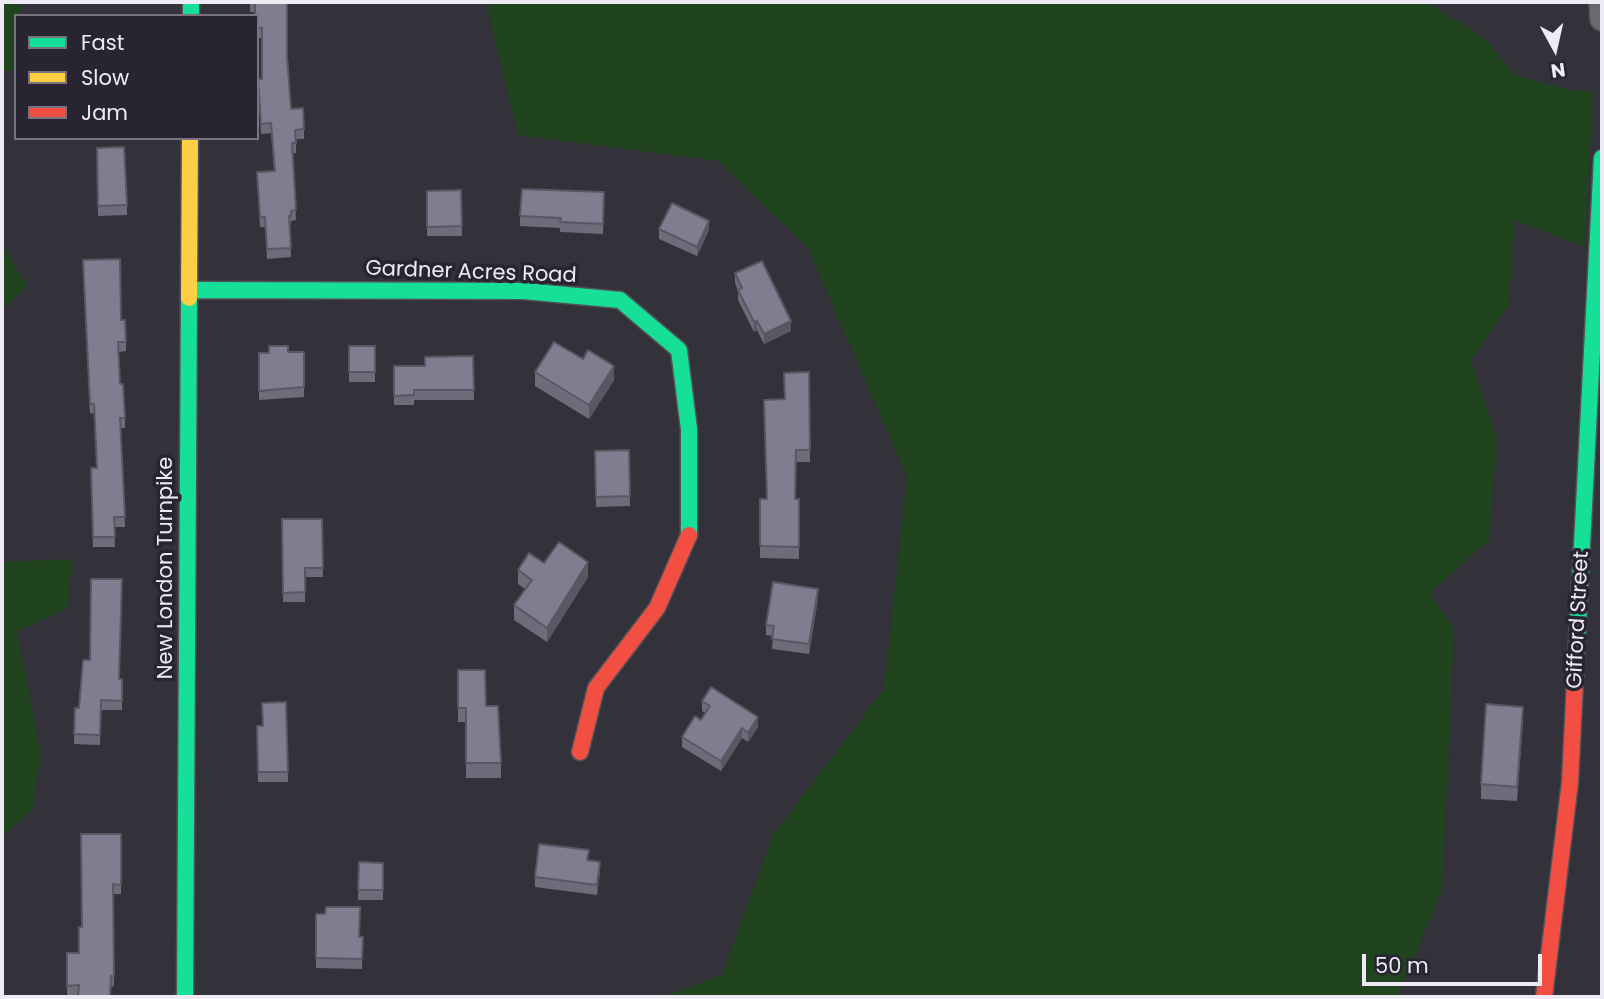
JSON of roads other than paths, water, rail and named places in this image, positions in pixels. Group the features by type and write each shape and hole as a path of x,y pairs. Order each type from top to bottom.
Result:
{"street":[{"path":"1601,2 1602,19"},
{"name":"New London Turnpike","path":"185,997 190,140"},
{"name":"Gifford Street","path":"1544,997 1570,782 1601,222 1602,158"},
{"name":"Gardner Acres Road","path":"190,290 524,291 620,300 679,350 689,429 690,532 657,608 596,688 580,752"}]}
